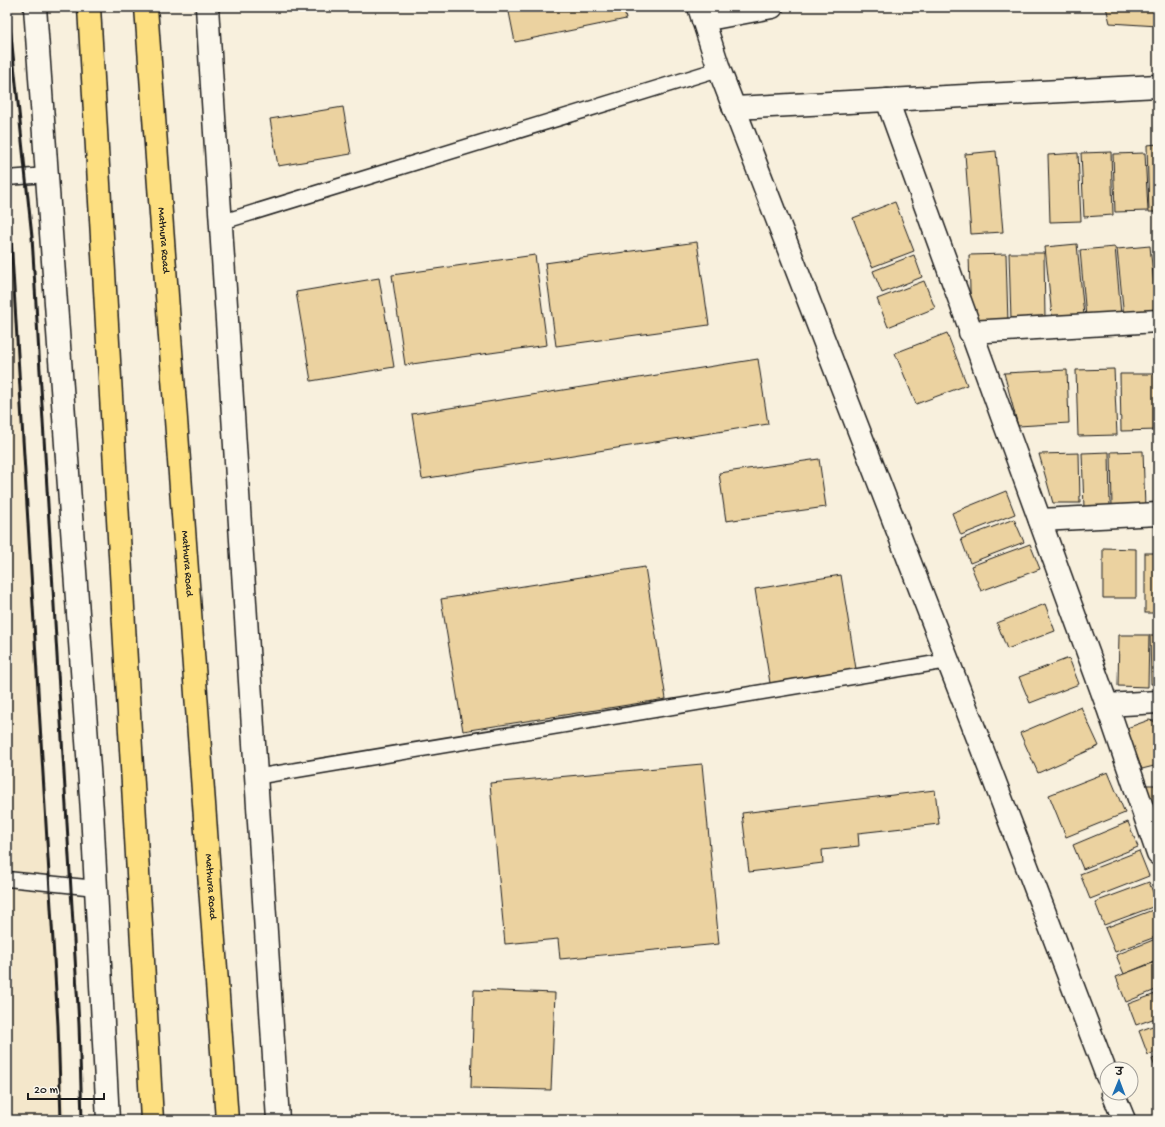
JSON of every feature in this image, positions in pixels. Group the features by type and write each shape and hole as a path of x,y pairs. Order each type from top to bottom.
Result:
{"highway":[{"path":"89,7 152,1120"},
{"name":"Mathura Road","path":"146,7 227,1120"}],"street":[{"path":"35,7 96,888 108,1120"},
{"path":"207,7 278,1120"},
{"path":"772,7 701,13 734,108 1101,1061"},
{"path":"734,108 1158,86"},
{"path":"886,100 1107,705 1158,854"},
{"path":"970,332 1158,321"},
{"path":"1040,520 1158,514"},
{"path":"1107,705 1158,702"},
{"path":"1116,1101 1124,1120"}],"lane":[{"path":"220,223 719,68"},
{"path":"7,178 47,175"},
{"path":"255,777 948,661"},
{"path":"7,879 96,888"}],"shaded area":[{"path":"7,189 23,418 65,1120 7,1120"}],"building":[{"path":"508,7 623,7 626,19 515,42"},
{"path":"1106,7 1158,7 1158,26 1110,23"},
{"path":"343,107 351,154 278,166 270,119"},
{"path":"1158,144 1158,212 1149,212 1147,145"},
{"path":"996,151 1003,232 971,234 965,154"},
{"path":"1111,152 1113,215 1084,217 1081,153"},
{"path":"1078,153 1081,221 1050,222 1048,155"},
{"path":"1145,153 1148,211 1115,212 1113,154"},
{"path":"895,202 914,251 872,267 853,218"},
{"path":"697,242 709,325 556,346 545,263"},
{"path":"1077,244 1084,315 1052,317 1045,247"},
{"path":"1150,246 1157,314 1124,317 1117,249"},
{"path":"1115,247 1121,314 1086,317 1080,250"},
{"path":"1158,249 1158,295 1154,250"},
{"path":"1009,253 1044,253 1045,319 1011,320"},
{"path":"1006,254 1008,323 971,324 969,255"},
{"path":"535,255 547,345 405,365 392,275"},
{"path":"914,255 922,277 882,293 873,271"},
{"path":"379,278 394,367 311,381 296,292"},
{"path":"924,281 935,308 888,327 877,299"},
{"path":"947,333 967,385 916,404 895,353"},
{"path":"758,359 768,424 422,479 412,414"},
{"path":"1114,369 1117,435 1078,436 1076,370"},
{"path":"1067,370 1069,423 1018,426 1004,373"},
{"path":"1120,374 1158,374 1158,430 1121,431"},
{"path":"1143,451 1145,508 1112,509 1111,452"},
{"path":"1109,452 1110,507 1084,508 1082,453"},
{"path":"1079,453 1080,503 1053,503 1039,454"},
{"path":"819,459 826,507 726,521 719,473"},
{"path":"1006,491 1015,514 961,535 952,513"},
{"path":"1014,519 1024,542 970,563 961,539"},
{"path":"1030,544 1040,569 981,591 971,566"},
{"path":"1103,548 1136,549 1136,598 1103,598"},
{"path":"1145,553 1158,553 1158,613 1145,613"},
{"path":"645,567 666,699 463,731 441,599"},
{"path":"841,575 856,669 770,683 755,589"},
{"path":"1045,604 1055,631 1007,649 997,623"},
{"path":"1119,635 1149,635 1148,687 1118,686"},
{"path":"1150,635 1158,635 1158,684 1151,684"},
{"path":"1069,658 1079,684 1030,703 1019,677"},
{"path":"1081,707 1099,746 1038,773 1020,733"},
{"path":"1149,720 1158,722 1158,765 1142,769 1124,729"},
{"path":"702,764 719,944 560,959 558,939 505,944 490,783"},
{"path":"1108,772 1125,813 1066,837 1049,795"},
{"path":"1144,785 1158,785 1158,822"},
{"path":"935,790 939,824 858,833 859,846 822,850 823,863 749,872 742,813"},
{"path":"1128,822 1138,847 1083,869 1073,845"},
{"path":"1139,851 1149,876 1090,899 1080,874"},
{"path":"1149,882 1158,905 1104,925 1095,902"},
{"path":"1158,908 1158,936 1115,952 1105,928"},
{"path":"1158,938 1158,960 1124,974 1116,955"},
{"path":"1158,961 1158,989 1126,1002 1116,977"},
{"path":"474,990 555,993 551,1090 471,1088"},
{"path":"1158,993 1158,1017 1136,1025 1128,1004"},
{"path":"1158,1024 1158,1051 1148,1055 1139,1031"},
{"path":"1158,1057 1158,1075 1152,1059"}],"railway":[{"path":"8,7 32,237 79,1024 82,1120"},
{"path":"7,202 11,238 58,1025 61,1120"}]}
